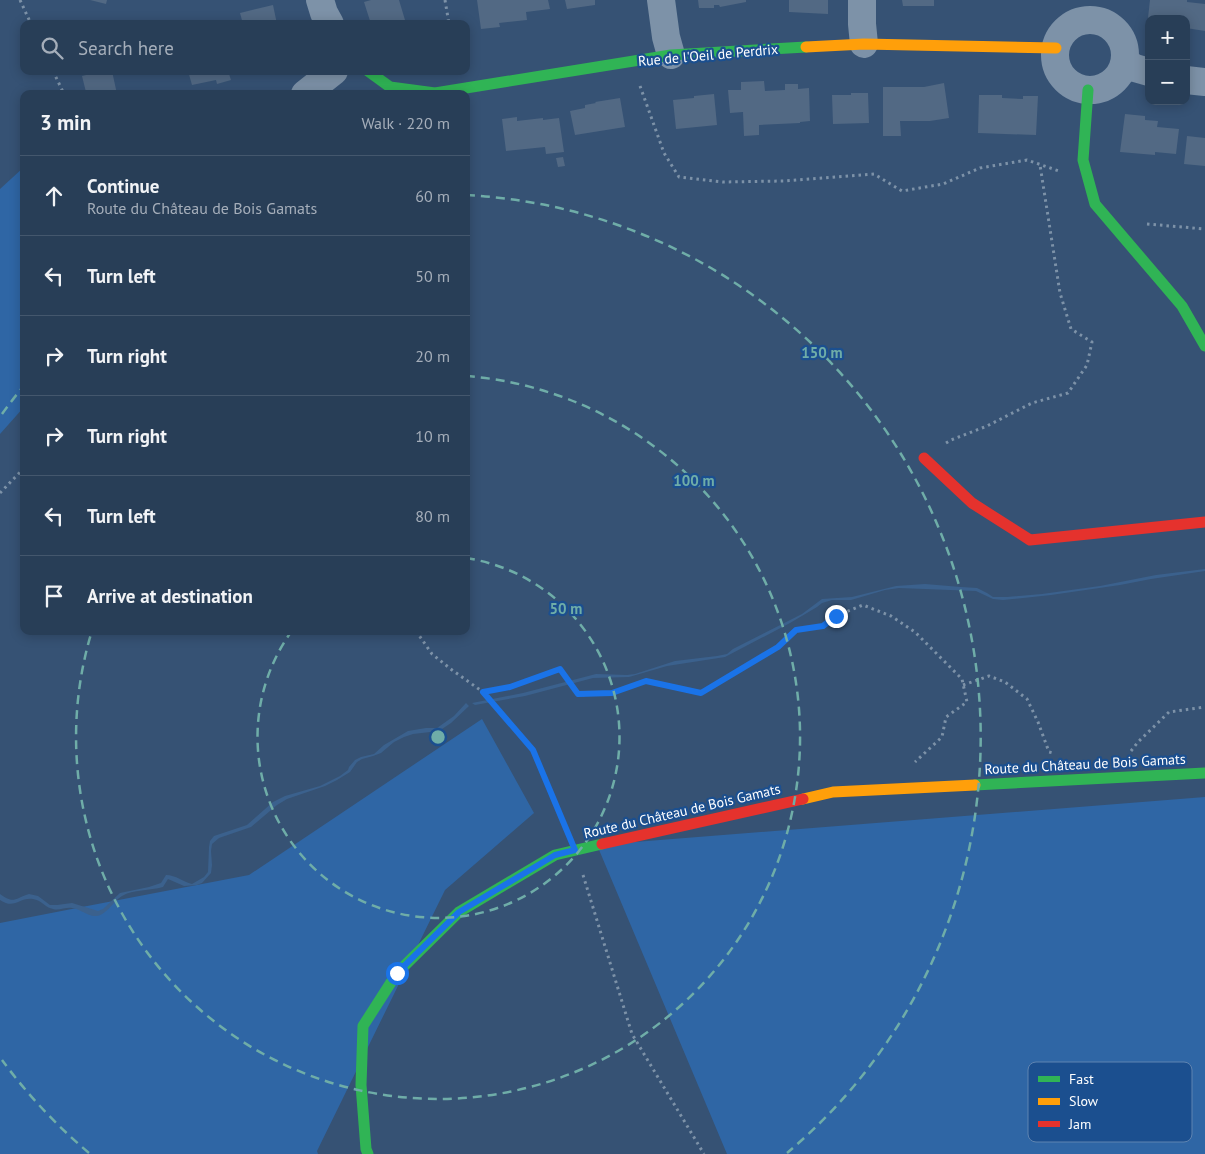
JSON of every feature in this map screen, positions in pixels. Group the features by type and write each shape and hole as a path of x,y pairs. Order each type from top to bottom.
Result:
{"street":[{"path":"320,0 328,20"},
{"path":"662,0 666,37 671,55"},
{"path":"862,0 864,44"},
{"path":"1096,10 1102,22 1114,29 1122,40 1125,50 1137,67 1120,73 1112,82 1103,87 1088,90 1078,87 1064,78 1058,69 1056,48 1061,36 1074,24 1087,20 1096,10"},
{"name":"Rue de l'Oeil de Perdrix","path":"454,90 671,55 864,44 1056,48"},
{"path":"310,90 329,75"},
{"name":"Rue de l'Oeil de Perdrix","path":"374,75 390,87 412,90"},
{"path":"1190,80 1205,82"},
{"path":"1088,90 1083,160 1095,204 1182,306 1205,346"},
{"path":"924,458 972,502 1030,540 1205,522"},
{"name":"Route du Château de Bois Gamats","path":"368,1154 361,1085 363,1026 397,973 459,912 555,855 833,792 1205,773"}],"path":[{"path":"20,0 29,20"},
{"path":"445,0 448,20"},
{"path":"55,75 62,90"},
{"path":"638,81 664,153 679,177 723,182 784,181 874,174 902,191 943,184 980,168 1027,160 1089,182"},
{"path":"924,458 951,440 988,426 1032,403 1068,393 1087,365 1092,342 1071,329 1060,293 1040,165"},
{"path":"1138,223 1205,229"},
{"path":"0,493 20,472"},
{"path":"483,692 510,687 560,669 578,694 612,693 646,681 701,693 778,647 796,630 823,626 836,616 863,605 891,616 915,632 962,679 967,702 946,717 942,737 914,764 896,789"},
{"path":"419,635 432,654 483,692 533,750 575,850 632,1034 704,1154"},
{"path":"963,685 989,676 1005,682 1027,699 1049,752 1056,754"},
{"path":"1111,778 1138,742 1169,712 1205,707"}],"shaded area":[{"path":"20,171 20,412 0,434 0,189"},
{"path":"1205,569 1205,571 1120,585 1003,600 993,599 976,591 899,588 885,590 851,600 832,600 822,603 790,623 725,657 667,666 629,677 593,678 525,696 475,705 472,703 523,693 596,674 635,674 675,661 727,654 733,649 802,614 822,599 852,597 896,586 925,584 977,588 993,597 1007,597 1100,586 1156,575"},
{"path":"466,703 469,706 451,723 439,731 404,737 394,742 381,753 357,762 350,772 337,780 287,799 251,827 219,838 212,844 211,873 202,883 184,886 168,879 163,887 131,892 122,896 98,916 72,908 53,909 33,899 13,904 0,900 0,894 11,900 29,894 38,896 50,905 72,903 98,911 103,909 120,893 161,883 166,875 192,884 204,877 208,872 210,841 214,836 247,825 273,802 285,796 320,786 340,776 348,770 355,760 374,754 384,745 408,731 437,728 454,716"},
{"path":"482,719 534,813 445,890 317,1151 318,1154 0,1154 0,923 249,875"},
{"path":"1205,797 1205,1154 727,1154 597,845"}],"building":[{"path":"90,0 107,0 106,4"},
{"path":"371,0 399,0 405,20 370,20 364,2"},
{"path":"477,0 548,0 550,9 526,12 527,20 499,23 500,27 481,29"},
{"path":"565,0 595,0 595,5 567,9"},
{"path":"698,0 746,0 746,2 720,7 719,5 714,5 714,8 699,8"},
{"path":"789,0 828,0 828,14 789,12"},
{"path":"902,0 934,0 934,6 903,6"},
{"path":"1150,0 1187,0 1187,2 1205,4 1205,31 1190,29 1190,15 1148,15"},
{"path":"273,5 276,20 242,20 240,13"},
{"path":"113,75 116,90 86,90 82,76"},
{"path":"189,75 229,75 231,80 217,84 216,80 192,85"},
{"path":"764,81 765,91 785,90 785,84 798,84 798,89 809,88 810,121 759,125 759,135 744,136 743,112 730,113 728,90 741,90 741,82"},
{"path":"944,83 949,118 930,121 900,121 901,136 883,136 883,87 924,87"},
{"path":"851,93 868,93 869,123 833,124 832,95 851,95"},
{"path":"714,94 717,125 676,129 673,100"},
{"path":"979,95 1002,95 1002,98 1023,99 1023,96 1038,96 1036,135 978,133"},
{"path":"620,98 625,127 575,135 570,111 585,108 585,105 595,102"},
{"path":"1125,114 1145,116 1145,120 1158,121 1157,127 1179,129 1176,154 1155,152 1155,155 1120,152"},
{"path":"517,117 517,121 559,118 564,152 546,154 545,147 506,151 502,119"},
{"path":"1187,136 1205,138 1205,166 1184,164"},
{"path":"563,157 565,166 558,167 556,158"}],"traffic: fast":[{"path":"454,90 671,55 806,47"},
{"path":"374,75 390,87 412,90"},
{"path":"1088,90 1083,160 1095,204 1182,306 1205,346"},
{"path":"975,785 1205,773"},
{"path":"368,1154 361,1085 363,1026 397,973 459,912 555,855 602,844"}],"traffic: slow":[{"path":"806,47 864,44 1056,48"},
{"path":"803,799 833,792 975,785"}],"traffic: jam":[{"path":"924,458 972,503 1030,540 1205,522"},
{"path":"602,844 803,799"}],"route":[{"path":"397,973 459,912 555,855 575,850 533,750 483,692 510,687 560,669 578,694 612,693 646,681 701,693 778,647 796,630 823,626 836,616"}]}
